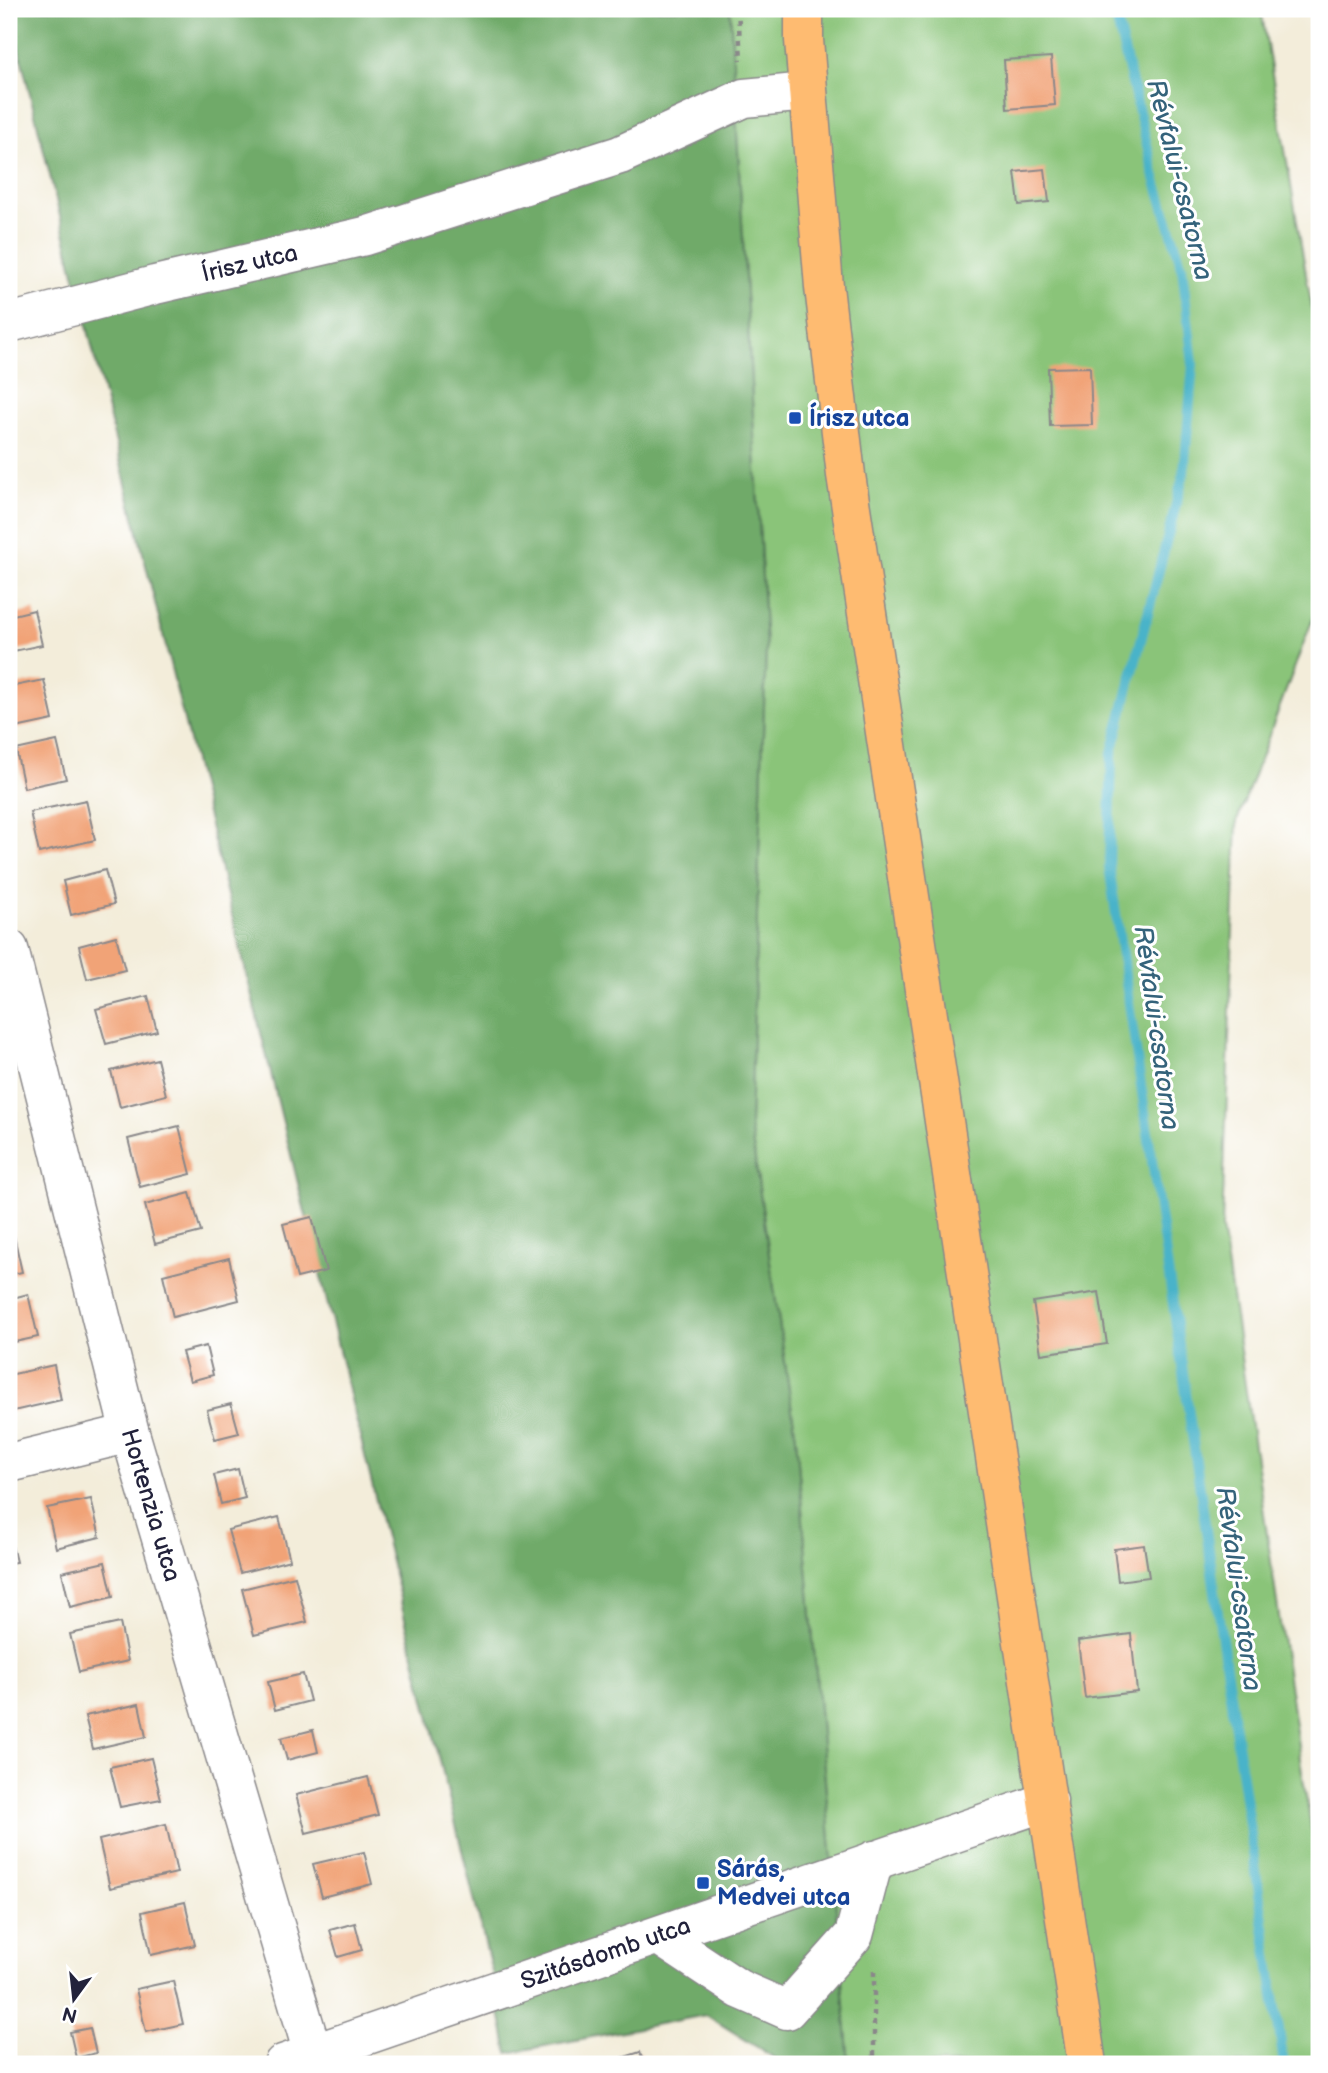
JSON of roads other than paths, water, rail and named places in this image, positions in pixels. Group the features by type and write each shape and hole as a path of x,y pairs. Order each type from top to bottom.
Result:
{"main road":[{"path":"804,9 807,92 824,287 846,475 1087,2064"}],"street":[{"name":"Írisz utca","path":"9,323 155,285 365,236 620,155 744,98 807,92"},
{"name":"Hortenzia utca","path":"9,949 130,1433 304,2061"},
{"path":"9,1463 130,1433"},
{"name":"Szitásdomb utca","path":"304,2061 1048,1801"},
{"path":"659,1937 739,1989 787,2010 854,1934 874,1860"}],"waterway":[{"name":"Révfalui-csatorna","path":"1114,9 1155,178 1182,267 1193,364 1184,473 1112,753 1109,866 1284,2064"}],"place":[{"name":"Írisz utca","path":"795,418"},
{"name":"Sárás, Medvei utca","path":"703,1883"}]}
